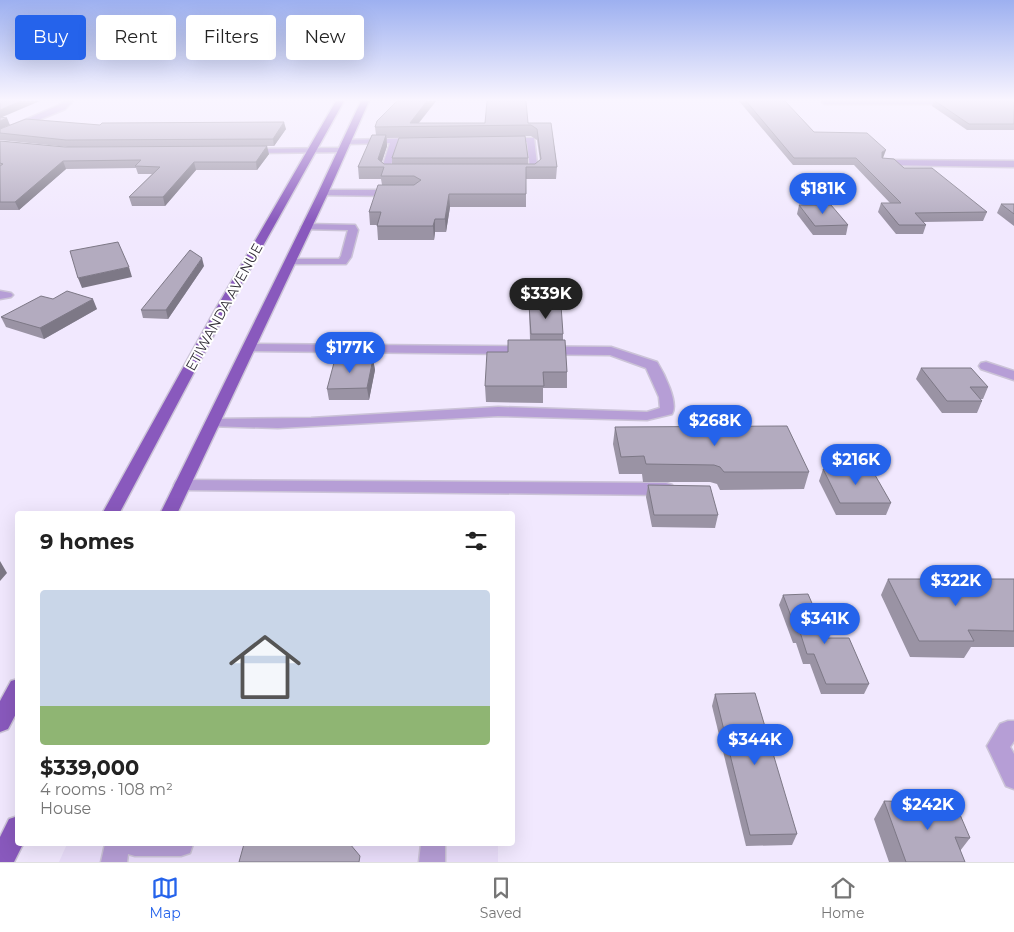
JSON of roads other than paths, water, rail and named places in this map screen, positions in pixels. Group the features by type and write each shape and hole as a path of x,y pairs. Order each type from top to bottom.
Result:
{"main road":[{"name":"ETIWANDA AVENUE","path":"112,511 220,312 317,141"},
{"path":"169,511 346,142"},
{"path":"0,722 15,694"},
{"path":"1,862 15,838"}],"street":[{"path":"346,142 365,141"},
{"path":"395,141 385,171 404,171"},
{"path":"516,171 535,171 532,141"},
{"path":"244,151 342,150"},
{"path":"884,163 1014,164"},
{"path":"323,193 406,193"},
{"path":"290,262 342,262 346,257 353,230 351,227 306,227"},
{"path":"212,423 249,425 312,423 478,412 647,416 667,411 666,397 652,365 611,351 249,348"},
{"path":"986,366 1014,376"},
{"path":"182,485 680,489"},
{"path":"1014,731 1008,731 998,746 1014,778"},
{"path":"114,862 117,846"},
{"path":"432,862 433,846"}]}
